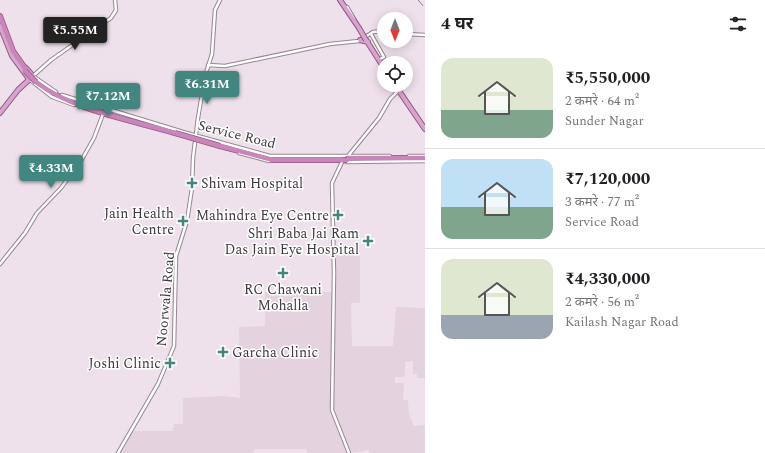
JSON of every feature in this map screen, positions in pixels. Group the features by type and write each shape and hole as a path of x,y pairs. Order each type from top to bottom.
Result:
{"highway":[{"path":"0,16 13,51 26,71"},
{"path":"1,26 12,52 26,71 36,82 64,98 133,122 175,132 273,160 345,158"},
{"path":"78,103 150,123 175,132"},
{"path":"220,145 278,158 425,158"}],"main road":[{"path":"340,0 378,56"},
{"path":"0,11 15,50 33,75 18,89 0,112"},
{"name":"Service Road","path":"1,26 12,56 29,79"},
{"path":"360,40 367,40"},
{"path":"367,40 377,56"},
{"path":"401,92 425,126"},
{"path":"401,92 425,130"}],"street":[{"path":"78,103 52,90 33,75 54,56 112,17 116,10 115,0"},
{"name":"Noorwala Road","path":"118,453 158,384 174,346 176,255 187,221 192,188 195,135 210,59 215,10 220,0"},
{"path":"208,66 226,66 329,44 360,40 377,33"},
{"path":"371,34 384,56"},
{"path":"413,34 425,35"},
{"name":"Service Road","path":"29,79 40,89 57,99 195,141 272,162 345,158"},
{"path":"349,453 332,410 332,183 345,158 379,118 395,92"},
{"path":"0,264 25,233 37,213 61,188 81,161 95,136 103,114"},
{"name":"Service Road","path":"150,123 257,154"}],"shaded area":[{"path":"335,253 360,254 360,303 351,303 352,346 393,346 396,307 425,308 425,378 417,378 417,374 413,374 413,361 405,362 405,377 395,377 395,383 404,383 403,400 408,400 409,414 414,426 425,425 425,453 369,453 369,450 351,453 307,453 306,449 254,449 254,453 119,453 131,431 173,431 174,424 183,424 183,398 222,396 240,398 239,327 265,326 265,292 336,292"}],"railway":[{"path":"418,0 425,8"}],"place":[{"name":"Shivam Hospital","path":"192,183"},
{"name":"Mahindra Eye Centre","path":"338,215"},
{"name":"Jain Health Centre","path":"183,221"},
{"name":"Shri Baba Jai Ram Das Jain Eye Hospital","path":"368,241"},
{"name":"RC Chawani Mohalla","path":"283,273"},
{"name":"Garcha Clinic","path":"223,352"},
{"name":"Joshi Clinic","path":"170,363"}]}
